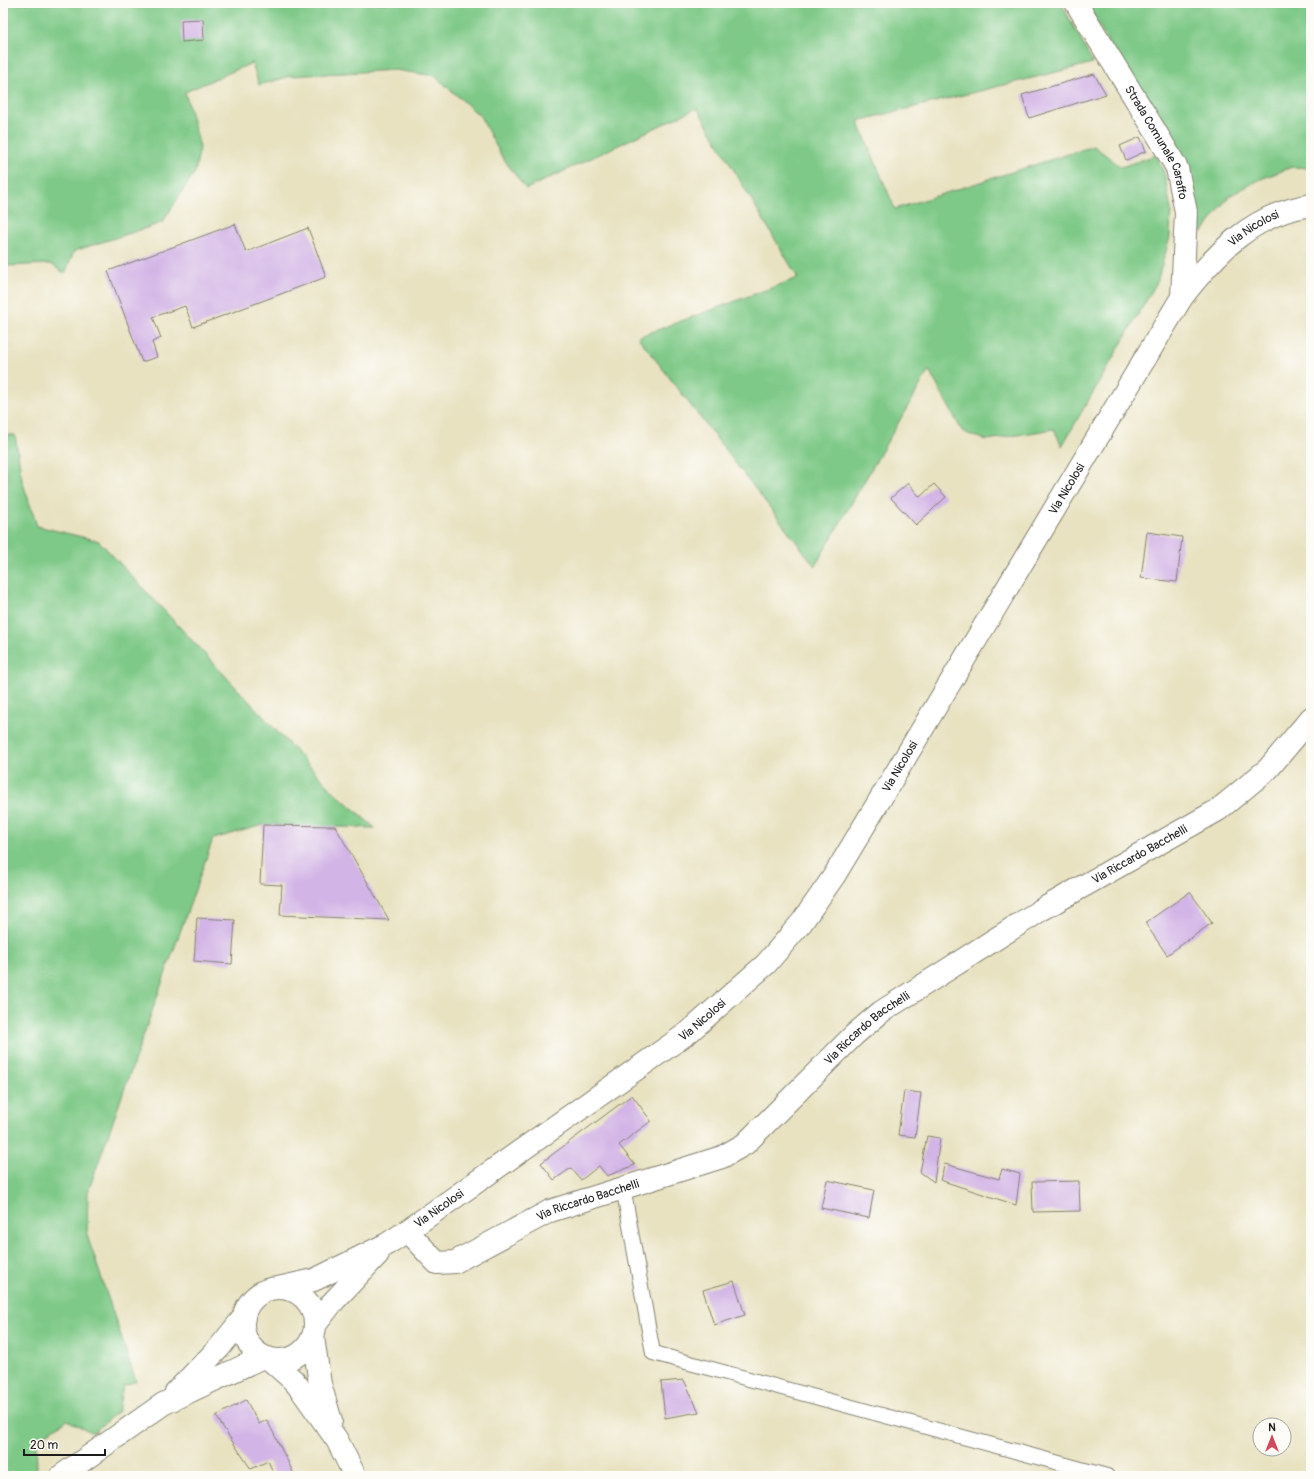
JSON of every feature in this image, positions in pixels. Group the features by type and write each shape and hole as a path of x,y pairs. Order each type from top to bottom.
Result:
{"main road":[{"name":"Strada Comunale Caraffo","path":"1076,3 1154,128 1177,168 1186,212 1182,298"},
{"name":"Via Nicolosi","path":"387,1244 689,1032 766,964 802,922 834,876 1182,298 1205,268 1232,241 1262,220 1294,207 1311,204"},
{"name":"Via Riccardo Bacchelli","path":"407,1231 436,1263 455,1262 550,1211 722,1157 745,1144 854,1035 881,1012 1041,910 1218,810 1268,769 1311,718"},
{"path":"355,1476 337,1440 294,1381 251,1346 246,1338 243,1328 244,1317 248,1306 255,1297 266,1290 314,1280 387,1244"},
{"path":"61,1476 164,1404 265,1358 279,1360 300,1354 308,1346 314,1331 332,1304 387,1244"},
{"path":"278,1288 290,1290 300,1295 309,1303 314,1314 314,1331 320,1384 337,1440"},
{"path":"164,1404 219,1348 244,1317"}],"lane":[{"path":"623,1187 653,1353 1107,1476"}],"green space":[{"path":"3,3 1061,3 1093,63 858,121 895,209 1094,146 1121,167 1156,155 1164,173 1171,209 1170,237 1157,282 1062,446 1054,429 987,440 962,431 929,370 815,566 638,337 798,278 697,108 526,189 502,157 480,116 435,76 395,70 291,76 259,85 252,63 185,92 200,147 195,172 162,223 74,251 65,274 51,264 3,266"},
{"path":"1087,3 1311,3 1311,168 1292,167 1261,179 1229,196 1202,233 1192,201"},
{"path":"3,435 15,435 22,480 37,526 99,541 332,790 375,828 263,825 213,839 88,1192 87,1235 136,1381 123,1386 118,1411 93,1433 67,1420 36,1440 37,1468 26,1476 3,1476"}],"building":[{"path":"203,19 204,40 182,42 181,20"},
{"path":"1094,74 1106,94 1029,118 1022,95"},
{"path":"1140,137 1146,151 1126,160 1120,146"},
{"path":"235,224 246,252 308,228 326,277 193,327 185,306 153,317 161,338 152,342 157,357 142,362 108,271"},
{"path":"908,483 920,497 934,484 946,497 916,525 891,498"},
{"path":"1147,532 1182,537 1177,582 1141,578"},
{"path":"263,825 335,826 389,920 280,915 282,885 260,884"},
{"path":"1190,892 1212,923 1167,955 1145,923"},
{"path":"197,918 235,920 232,964 194,961"},
{"path":"904,1091 921,1093 915,1137 898,1135"},
{"path":"632,1095 651,1121 619,1145 635,1165 607,1176 599,1166 581,1180 571,1168 554,1180 541,1163"},
{"path":"927,1136 940,1138 934,1182 920,1172"},
{"path":"945,1164 999,1179 1002,1169 1020,1174 1016,1205 940,1180"},
{"path":"827,1180 874,1190 869,1218 821,1208"},
{"path":"1079,1181 1080,1211 1033,1212 1032,1182"},
{"path":"734,1281 745,1315 714,1325 703,1290"},
{"path":"684,1380 699,1412 665,1418 661,1382"},
{"path":"246,1400 259,1424 267,1420 295,1476 275,1476 268,1461 251,1469 230,1438 216,1416"}]}
